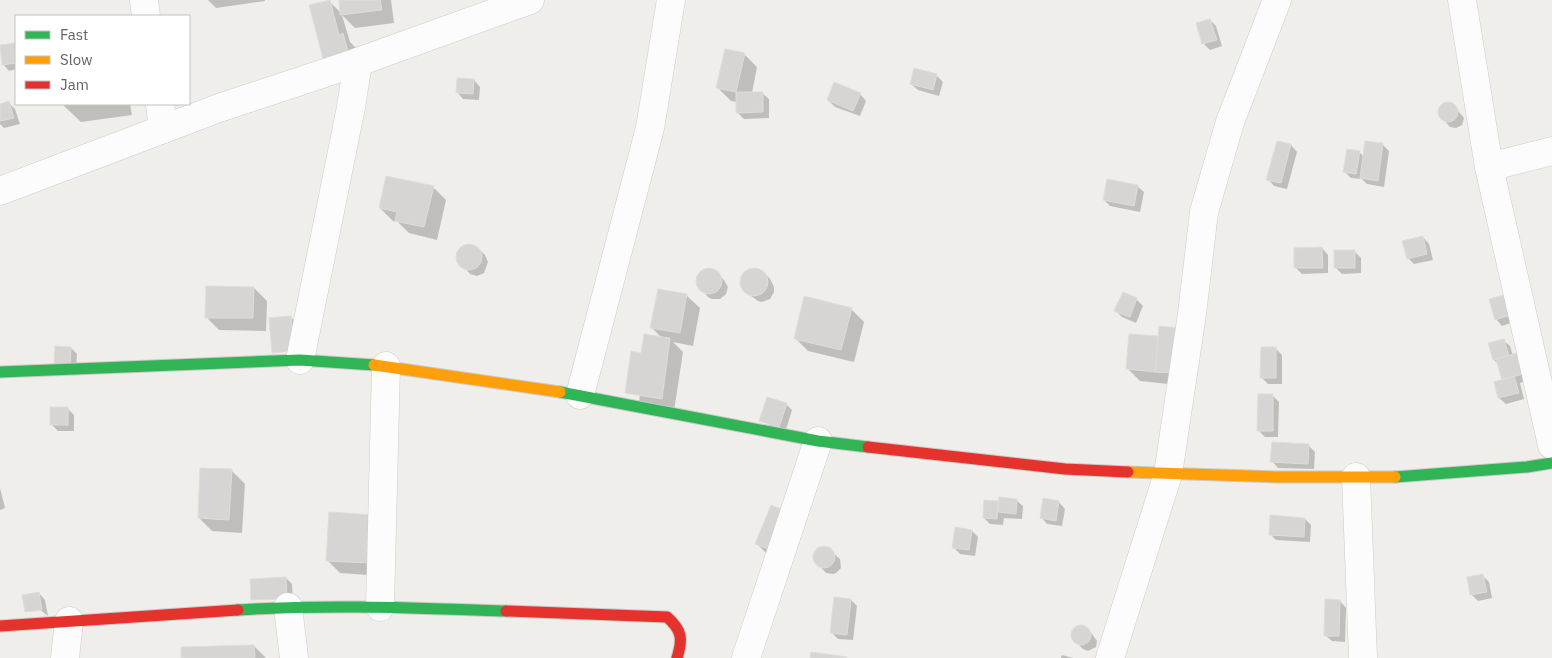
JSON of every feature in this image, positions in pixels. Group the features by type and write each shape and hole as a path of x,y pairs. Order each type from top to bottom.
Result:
{"street":[{"path":"144,0 146,15"},
{"path":"0,190 161,117 219,108 358,62 530,0"},
{"path":"580,395 650,128 671,0"},
{"path":"1110,658 1168,474 1192,314 1204,212 1230,122 1277,0"},
{"path":"1462,0 1489,167 1552,445"},
{"path":"300,360 358,62"},
{"path":"1489,167 1552,151"},
{"path":"0,372 300,360 386,366 580,395 818,441 1065,469 1168,474 1356,477 1410,476 1527,467 1552,463"},
{"path":"380,607 386,366"},
{"path":"746,658 818,441"},
{"path":"1356,477 1363,658"},
{"path":"288,607 294,658"},
{"path":"0,626 288,607 380,607 667,617 677,626 681,645 677,658"},
{"path":"65,658 69,621"}],"building":[{"path":"330,0 339,35 343,33 349,55 324,62 309,5"},
{"path":"339,0 380,0 382,10 340,15"},
{"path":"1210,19 1217,40 1202,44 1196,23"},
{"path":"15,43 15,63 2,65 0,45"},
{"path":"725,49 745,53 736,92 716,88"},
{"path":"914,68 937,74 933,90 910,84"},
{"path":"457,78 474,79 473,94 456,93"},
{"path":"834,82 861,93 853,111 827,100"},
{"path":"736,92 763,92 763,112 736,113"},
{"path":"9,101 14,118 0,121 0,104"},
{"path":"1448,102 1455,105 1458,112 1455,119 1448,122 1441,119 1438,112 1441,105"},
{"path":"1277,141 1291,144 1281,183 1266,180"},
{"path":"1365,141 1383,143 1378,181 1360,178"},
{"path":"1347,149 1360,151 1356,174 1343,172"},
{"path":"386,176 434,186 424,227 395,221 397,212 379,208"},
{"path":"1107,179 1138,185 1134,206 1103,200"},
{"path":"1423,236 1427,254 1407,259 1402,241"},
{"path":"469,244 478,248 482,257 478,266 469,270 460,266 456,257 460,248"},
{"path":"1322,247 1323,268 1294,268 1294,248"},
{"path":"1334,250 1355,250 1355,268 1334,268"},
{"path":"709,268 718,272 722,281 718,290 709,294 700,290 696,281 700,272"},
{"path":"754,268 764,272 768,282 764,292 754,296 744,292 740,282 744,272"},
{"path":"206,286 254,287 253,318 205,318"},
{"path":"658,289 687,294 680,333 650,328"},
{"path":"1123,292 1137,298 1130,317 1114,311"},
{"path":"1504,295 1511,315 1495,320 1489,299"},
{"path":"804,296 852,308 841,350 794,339"},
{"path":"291,316 293,351 272,353 269,318"},
{"path":"1159,326 1179,328 1175,373 1155,372"},
{"path":"644,334 670,338 662,399 625,393 631,351 641,353"},
{"path":"1129,334 1158,336 1155,372 1126,369"},
{"path":"1504,339 1509,356 1493,360 1488,343"},
{"path":"55,346 71,347 70,365 54,363"},
{"path":"1261,347 1276,347 1276,378 1260,378"},
{"path":"1517,353 1523,374 1502,380 1496,359"},
{"path":"1514,376 1519,393 1498,398 1494,382"},
{"path":"1258,394 1273,394 1273,431 1257,431"},
{"path":"767,397 787,403 779,427 759,421"},
{"path":"50,407 68,407 68,425 50,425"},
{"path":"1272,442 1309,444 1308,464 1270,462"},
{"path":"200,468 232,469 229,520 198,518"},
{"path":"999,497 1017,499 1016,514 998,512"},
{"path":"1043,498 1059,501 1056,521 1040,518"},
{"path":"984,500 998,501 997,519 983,518"},
{"path":"771,505 789,512 774,551 755,544"},
{"path":"329,512 374,515 371,563 326,561"},
{"path":"1270,515 1305,518 1304,537 1269,535"},
{"path":"955,527 972,530 969,550 952,548"},
{"path":"820,546 828,546 835,553 835,561 828,568 820,568 813,561 813,553"},
{"path":"1483,574 1487,592 1470,595 1467,577"},
{"path":"286,577 287,599 251,600 250,579"},
{"path":"39,592 42,610 25,612 22,595"},
{"path":"834,597 851,599 847,635 830,633"},
{"path":"1325,599 1340,600 1339,636 1324,636"},
{"path":"1081,625 1088,628 1091,635 1088,642 1081,645 1074,642 1071,635 1074,628"},
{"path":"254,645 255,658 181,658 181,647"},
{"path":"811,652 847,657 847,658 810,658"}],"traffic: fast":[{"path":"0,372 300,360 374,365"},
{"path":"560,392 818,441 868,447"},
{"path":"1395,477 1527,467 1552,463"},
{"path":"238,610 338,607 506,611"}],"traffic: slow":[{"path":"374,365 560,392"},
{"path":"1128,472 1276,477 1395,477"}],"traffic: jam":[{"path":"868,447 1065,469 1128,472"},
{"path":"0,626 238,610"},
{"path":"506,611 667,617 676,626 680,635 677,658"}]}
